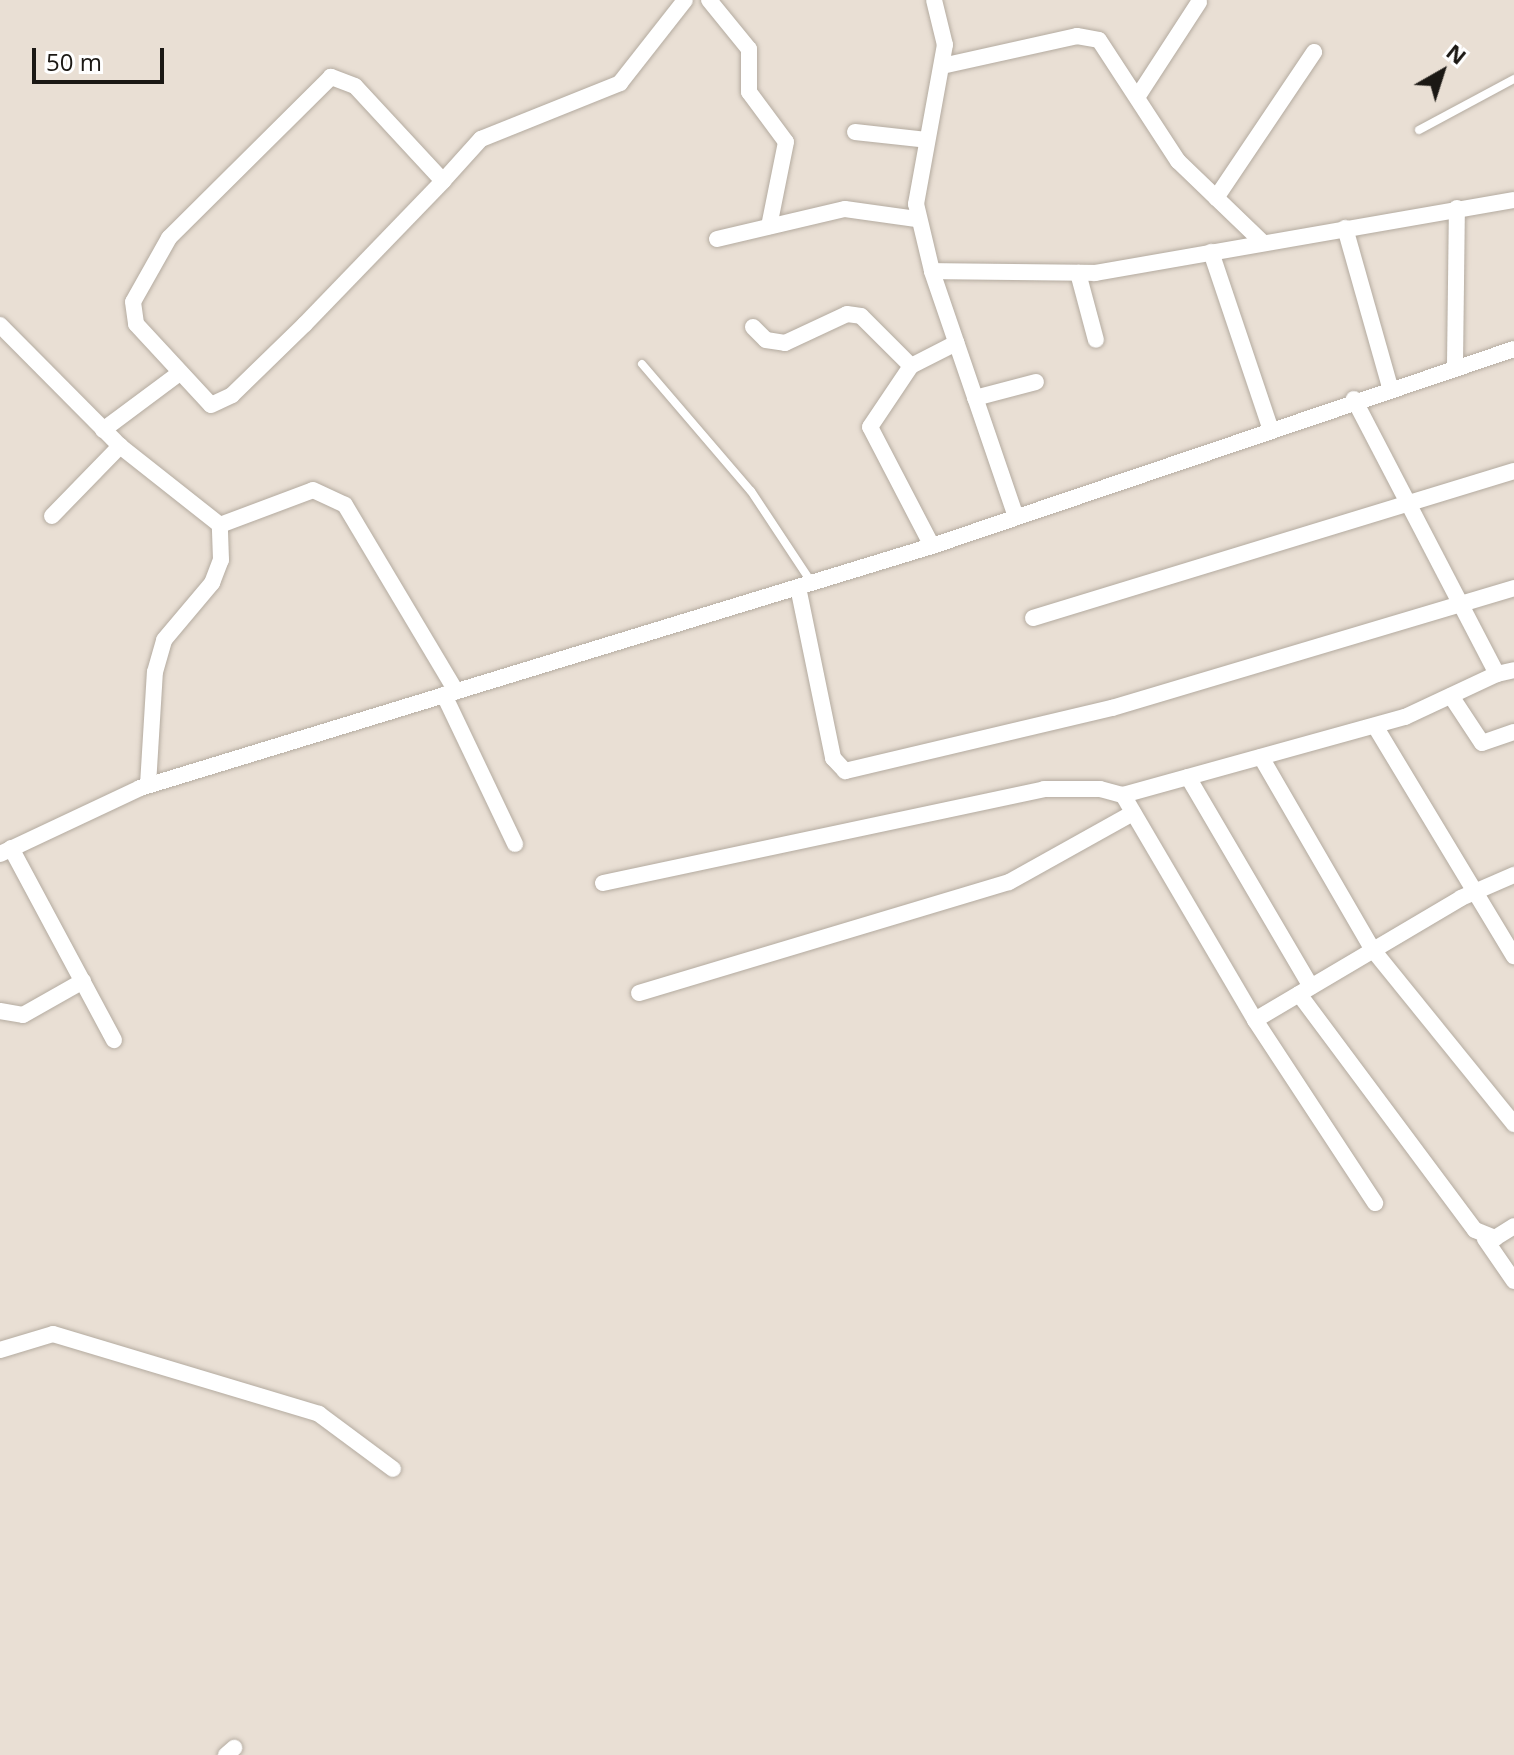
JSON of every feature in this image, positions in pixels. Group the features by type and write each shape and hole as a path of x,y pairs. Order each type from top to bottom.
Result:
{"street":[{"path":"443,181 355,86 331,77 169,238 145,275 133,302 136,324 178,374 211,405 232,395 443,181 489,134 620,83 685,0"},
{"path":"709,0 749,49 749,92 786,142 769,226"},
{"path":"934,0 943,26 942,66 916,219 1015,514"},
{"path":"1138,96 1199,2"},
{"path":"942,66 1087,36 1106,45 1178,161 1261,241"},
{"path":"1216,198 1314,52"},
{"path":"855,132 927,140"},
{"path":"932,271 1078,273 1514,200"},
{"path":"1455,365 1457,208"},
{"path":"717,239 845,209 916,219"},
{"path":"1345,228 1390,387"},
{"path":"1211,252 1270,427"},
{"path":"1078,273 1096,340"},
{"path":"753,327 766,340 785,343 847,314 861,316 911,366"},
{"path":"0,325 120,446 220,525"},
{"path":"932,546 870,427 911,366 956,343"},
{"path":"114,1040 83,981 5,851 148,785 932,546 1015,514 1270,427 1455,365 1514,349"},
{"path":"103,430 178,374"},
{"path":"975,398 1036,382"},
{"path":"603,883 1044,789 1123,795 1375,726 1506,672 1461,604 1354,399"},
{"path":"52,516 120,446"},
{"path":"1033,618 1514,471"},
{"path":"220,525 313,490 345,505 450,693 515,844"},
{"path":"148,785 155,672 164,640 212,583 221,560 220,525"},
{"path":"805,585 833,758 845,771 1112,708 1514,588"},
{"path":"1451,696 1482,743 1514,732"},
{"path":"1375,726 1473,893 1514,956"},
{"path":"1261,757 1373,950 1514,1124"},
{"path":"1188,777 1305,990 1514,1281"},
{"path":"1123,795 1255,1020 1375,1203"},
{"path":"639,993 1009,882 1133,813"},
{"path":"1255,1020 1473,893 1514,875"},
{"path":"0,1011 23,1015 83,981"},
{"path":"1485,1239 1514,1226"},
{"path":"0,1350 53,1334 304,1409 331,1419 393,1469"}],"lane":[{"path":"1419,130 1514,79"},
{"path":"642,364 751,491 805,585"}]}
